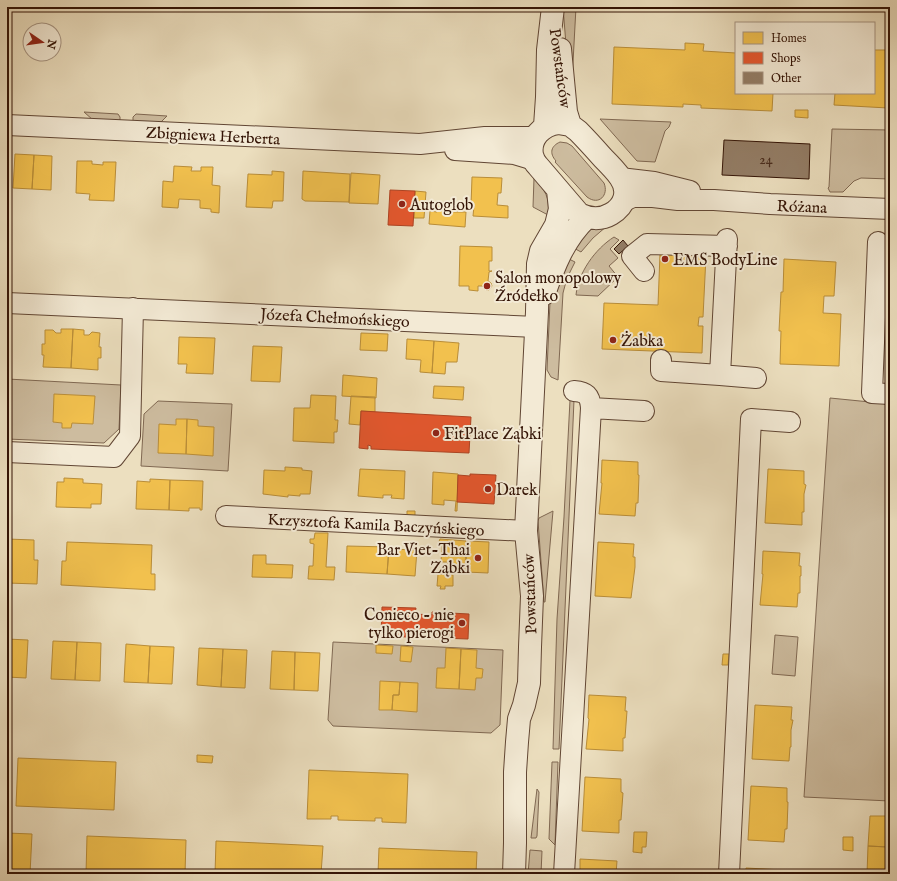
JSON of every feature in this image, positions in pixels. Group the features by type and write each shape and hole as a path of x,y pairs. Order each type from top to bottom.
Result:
{"street":[{"name":"Powstańców","path":"553,9 562,60 566,112 570,125"},
{"name":"Powstańców","path":"534,160 532,149 540,132 547,97 548,50 553,9"},
{"path":"534,160 579,214 586,218 606,217 619,209 624,201 625,192 620,178 578,130 570,125 558,123 540,132"},
{"name":"Zbigniewa Herberta","path":"7,125 420,144 445,149 514,154 534,160"},
{"name":"Zbigniewa Herberta","path":"420,144 540,132"},
{"name":"Różana","path":"620,178 654,182 683,188 714,200"},
{"name":"Powstańców","path":"514,874 516,843 515,772 517,742 519,718 524,705 529,683 532,596 526,531 538,264 541,251 556,225 560,209 558,190"},
{"name":"Różana","path":"624,201 633,197 653,197 678,200 714,200 778,205 890,209"},
{"name":"Powstańców","path":"536,319 554,264 570,235 586,218"},
{"path":"878,242 872,392 890,394"},
{"path":"644,271 632,256 647,244 727,243 720,375"},
{"name":"Józefa Chełmońskiego","path":"7,303 536,319"},
{"path":"7,452 114,457 130,436 133,308"},
{"path":"661,360 660,371 756,378"},
{"path":"564,874 591,408 588,395 574,391"},
{"path":"591,408 644,411"},
{"path":"729,874 751,419 790,422"},
{"name":"Krzysztofa Kamila Baczyńskiego","path":"226,516 526,531"}],"shaded area":[{"path":"563,7 576,7 572,81 569,82"},
{"path":"84,112 118,114 120,121 93,120"},
{"path":"136,114 167,116 160,123 133,122 133,117"},
{"path":"600,119 671,122 665,131 655,162 637,161"},
{"path":"832,129 890,130 890,179 861,178 854,181 843,192 830,192 828,188"},
{"path":"560,142 567,143 572,146 604,183 605,192 602,198 595,200 587,197 555,162 556,161 552,155 552,150"},
{"path":"534,178 546,194 548,215 533,207"},
{"path":"607,226 593,238 581,252 570,246 587,230"},
{"path":"614,237 619,240 610,249 618,258 609,266 618,277 598,296 576,295 580,278 589,262 600,248"},
{"path":"565,257 575,262 567,278 563,293 558,380 551,377 547,370 550,302"},
{"path":"7,379 121,385 119,429 104,443 7,439"},
{"path":"830,398 890,404 890,801 804,797"},
{"path":"570,400 574,400 559,749 553,749 557,619"},
{"path":"158,401 232,404 228,471 141,466 144,414"},
{"path":"553,511 544,602 538,521 539,518"},
{"path":"775,635 798,637 795,676 772,674"},
{"path":"333,642 503,650 500,725 491,733 333,726 328,720"},
{"path":"552,762 558,762 555,845 549,839"},
{"path":"537,789 539,792 537,836 536,838 531,838"},
{"path":"530,850 542,851 541,874 528,874"}],"building: Homes":[{"path":"685,43 704,44 703,51 735,53 735,94 773,94 772,111 701,108 701,105 683,104 683,107 612,104 614,47 685,50"},
{"path":"875,50 890,50 890,104 888,104 888,108 834,105 835,94 875,94"},
{"path":"795,110 808,110 808,118 795,117"},
{"path":"15,154 34,155 32,189 13,188"},
{"path":"34,155 52,156 51,190 32,189"},
{"path":"77,161 92,161 92,164 103,165 103,162 116,162 114,201 89,200 90,194 76,193"},
{"path":"174,166 192,167 191,171 201,171 201,167 213,167 212,185 220,186 219,213 211,212 211,209 200,208 200,200 179,199 178,208 162,207 163,181 173,182"},
{"path":"272,171 284,172 283,201 273,201 272,208 246,207 248,174 272,175"},
{"path":"303,171 350,174 349,202 305,201 302,199"},
{"path":"351,173 380,175 378,204 349,203"},
{"path":"472,177 502,178 501,193 498,193 497,205 508,206 508,218 473,216 474,206 471,206"},
{"path":"415,191 426,192 424,218 414,218"},
{"path":"438,202 453,203 453,212 466,212 465,227 429,224 430,211 437,212"},
{"path":"460,246 492,247 492,261 489,261 489,271 492,271 489,272 488,281 492,286 489,290 486,290 482,286 478,286 478,291 469,290 469,286 459,286"},
{"path":"660,254 706,256 703,317 699,317 698,326 703,326 702,353 602,349 604,303 658,305"},
{"path":"784,259 836,262 834,296 824,296 823,313 841,314 839,366 780,364 781,331 779,331 781,292 783,292"},
{"path":"7,329 9,329 8,359 7,359"},
{"path":"61,329 73,329 71,368 43,367 44,355 42,355 42,344 45,344 45,330 53,330 56,333 61,333"},
{"path":"73,329 84,330 84,335 89,335 92,332 100,333 99,347 101,347 101,358 98,358 98,370 71,368"},
{"path":"361,333 388,334 387,351 360,350"},
{"path":"179,337 215,338 213,374 186,373 187,364 178,364"},
{"path":"407,339 434,341 432,373 420,372 421,360 406,359"},
{"path":"434,341 459,343 457,362 446,362 445,374 432,373"},
{"path":"253,346 282,347 280,382 251,381"},
{"path":"343,375 377,378 376,398 342,396"},
{"path":"434,386 464,387 463,400 433,398"},
{"path":"54,394 95,396 93,424 72,423 71,428 62,428 62,423 53,422"},
{"path":"311,395 336,396 335,420 338,420 337,432 334,432 334,443 293,441 294,408 310,408"},
{"path":"351,396 375,397 375,412 361,411 360,425 349,424"},
{"path":"176,419 187,419 186,454 158,453 159,424 176,425"},
{"path":"187,419 198,420 198,426 214,427 213,456 186,454"},
{"path":"602,460 638,462 638,503 636,503 635,516 599,514 602,483"},
{"path":"285,467 302,468 302,470 312,471 310,494 300,494 300,496 288,495 288,497 263,494 264,470 285,471"},
{"path":"360,469 405,471 404,499 391,498 392,495 383,495 383,498 358,496"},
{"path":"768,469 804,471 804,484 806,485 804,494 804,512 802,512 802,525 765,523"},
{"path":"433,472 458,474 457,511 455,511 456,501 444,500 444,505 432,504"},
{"path":"64,478 83,479 83,483 102,484 101,504 91,504 91,508 56,507 57,482 64,482"},
{"path":"150,479 170,480 169,510 136,509 137,481 150,482"},
{"path":"170,480 203,481 202,510 200,510 200,508 189,508 189,511 169,510"},
{"path":"407,511 415,511 415,517 407,516"},
{"path":"315,533 328,533 326,567 335,567 334,580 308,579 309,566 313,566 314,544 310,543 310,539 314,539"},
{"path":"7,539 34,540 34,560 38,560 37,584 7,583"},
{"path":"440,539 466,541 465,571 448,570 448,562 441,562 442,544 438,544"},
{"path":"467,541 489,542 488,573 466,572"},
{"path":"67,542 152,545 151,574 155,574 155,590 61,585 62,561 66,561"},
{"path":"598,542 634,544 633,557 635,557 635,567 631,598 595,596"},
{"path":"347,546 389,547 387,574 346,572"},
{"path":"389,549 417,550 415,576 387,574"},
{"path":"763,551 800,553 799,566 801,566 801,576 797,607 760,605 763,574"},
{"path":"253,555 266,555 266,564 293,565 292,578 252,577"},
{"path":"438,574 453,575 453,586 445,586 445,589 440,589 441,586 437,586"},
{"path":"7,639 28,640 26,678 7,677"},
{"path":"53,641 77,642 75,680 51,679"},
{"path":"77,642 101,643 100,681 75,680"},
{"path":"126,644 150,646 148,683 124,682"},
{"path":"376,645 393,646 392,654 376,653"},
{"path":"150,646 174,647 172,684 148,683"},
{"path":"401,646 413,647 411,662 400,661"},
{"path":"199,648 223,649 221,687 197,685"},
{"path":"446,648 461,649 459,689 436,688 437,668 445,668"},
{"path":"223,649 247,650 245,688 221,687"},
{"path":"461,649 477,650 476,668 483,669 482,678 476,678 475,690 459,689"},
{"path":"272,651 295,652 294,690 270,689"},
{"path":"295,652 320,653 318,691 294,690"},
{"path":"723,654 729,654 728,665 722,665"},
{"path":"380,681 400,682 399,695 393,695 392,710 379,710"},
{"path":"400,682 418,683 417,712 392,710 393,695 399,695"},
{"path":"589,695 626,697 625,711 627,711 625,738 623,738 623,751 586,749 589,719"},
{"path":"755,705 792,707 791,720 793,720 789,761 752,759"},
{"path":"197,755 213,756 212,763 197,762"},
{"path":"18,758 116,762 114,810 16,806"},
{"path":"309,770 408,774 406,823 382,822 382,818 375,818 375,821 338,820 338,816 331,816 331,819 307,819"},
{"path":"585,777 621,779 621,792 623,793 621,820 619,820 619,833 582,831"},
{"path":"751,786 787,788 787,829 785,829 784,842 748,840"},
{"path":"870,816 890,816 888,847 868,846"},
{"path":"634,832 647,832 646,847 642,847 642,853 633,852"},
{"path":"7,833 32,834 30,874 7,874"},
{"path":"87,836 186,840 185,874 86,874"},
{"path":"843,837 853,837 853,851 843,850"},
{"path":"216,841 323,846 321,874 215,874"},
{"path":"868,846 888,847 888,874 867,874"},
{"path":"379,848 477,852 476,874 378,874"},
{"path":"580,859 617,861 616,874 580,874"},
{"path":"746,868 783,870 783,874 746,874"}],"building: Shops":[{"name":"Autoglob","path":"390,190 415,191 413,226 388,225"},
{"path":"361,411 471,417 469,453 371,449 371,446 368,445 368,449 359,448"},
{"path":"470,474 496,475 494,504 457,502 458,475 470,476"},
{"path":"382,607 416,608 415,614 432,615 432,612 469,614 468,639 413,637 413,630 406,629 406,637 381,636"}],"building: Other":[{"path":"724,140 810,144 809,179 722,175"},
{"path":"623,240 628,246 619,254 614,249"}],"place":[{"name":"Autoglob","path":"402,204"},
{"name":"EMS BodyLine","path":"665,259"},
{"name":"Salon monopolowy Źródełko","path":"487,286"},
{"name":"Żabka","path":"613,340"},
{"name":"FitPlace Ząbki","path":"436,433"},
{"name":"Darek","path":"488,489"},
{"name":"Bar Viet-Thai Ząbki","path":"478,558"},
{"name":"Conieco - nie tylko pierogi","path":"462,623"}]}
